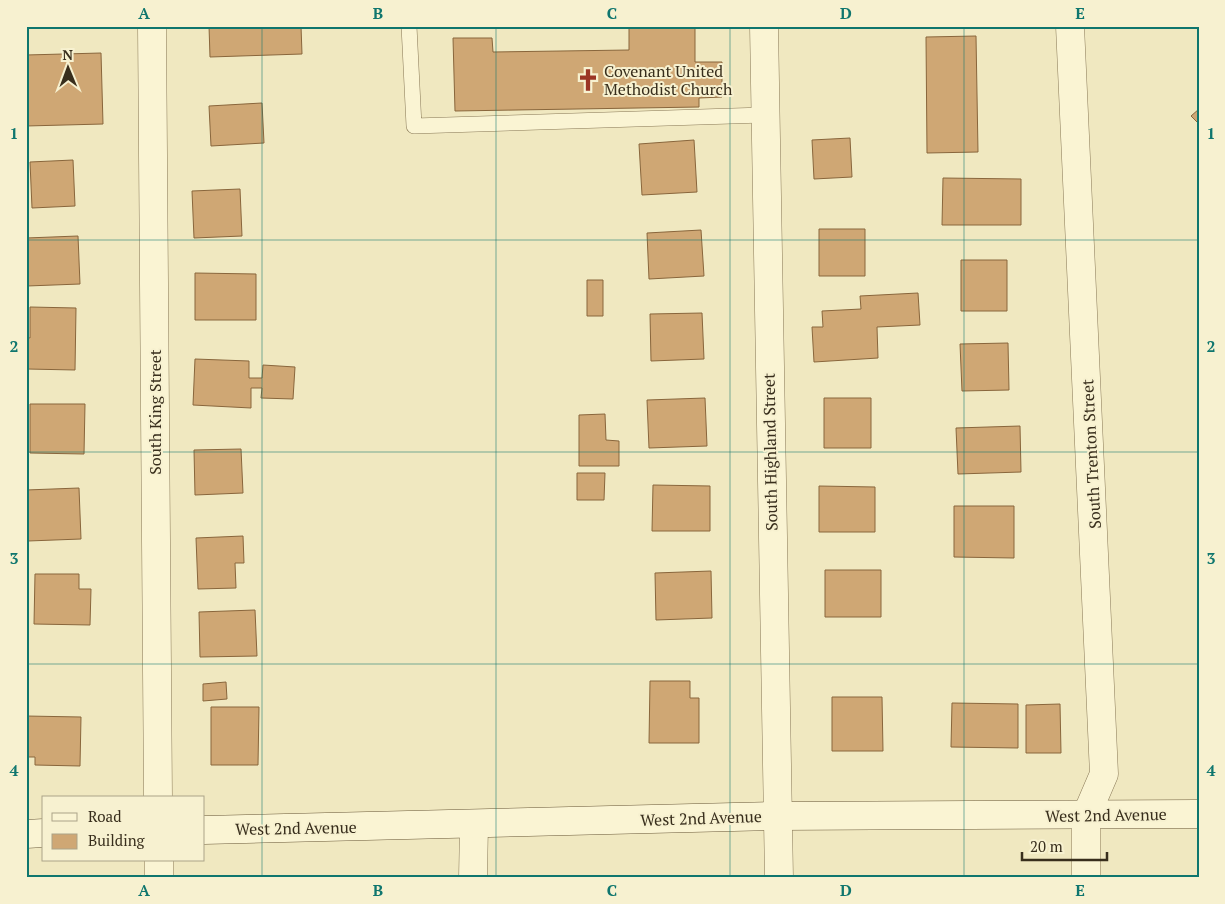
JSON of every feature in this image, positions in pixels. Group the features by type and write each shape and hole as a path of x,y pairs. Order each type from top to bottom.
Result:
{"street":[{"name":"South King Street","path":"152,26 158,796"},
{"name":"South Highland Street","path":"764,26 764,115 779,878"},
{"name":"South Trenton Street","path":"1070,26 1104,774 1086,816 1086,878"},
{"name":"West 2nd Avenue","path":"205,830 474,825 777,816 1199,814"},
{"path":"473,878 474,825"},
{"path":"26,834 42,833"},
{"path":"159,862 159,878"}],"lane":[{"path":"409,26 414,126 764,115"}],"building":[{"path":"209,26 301,26 302,54 210,57"},
{"name":"Covenant United Methodist Church","path":"629,26 695,26 695,62 722,62 722,97 699,98 699,107 455,111 453,38 492,38 493,52 629,50"},
{"path":"976,36 978,152 927,153 926,37"},
{"path":"101,53 103,124 26,126 26,55"},
{"path":"262,103 264,143 211,146 209,106"},
{"path":"1199,109 1199,124 1191,116"},
{"path":"850,138 852,177 814,179 812,140"},
{"path":"694,140 697,192 642,195 639,144"},
{"path":"73,160 75,206 32,208 30,162"},
{"path":"943,178 1021,179 1021,225 942,225"},
{"path":"240,189 242,236 194,238 192,191"},
{"path":"819,229 865,229 865,276 819,276"},
{"path":"701,230 704,276 649,279 647,233"},
{"path":"78,236 80,284 27,286 26,238"},
{"path":"961,260 1007,260 1007,311 961,311"},
{"path":"195,273 256,274 256,320 195,320"},
{"path":"587,280 603,280 603,316 587,316"},
{"path":"918,293 920,325 877,327 878,358 814,362 812,327 823,327 822,311 861,309 860,296"},
{"path":"30,307 76,308 75,370 27,369 26,337 30,338"},
{"path":"702,313 704,359 651,361 650,314"},
{"path":"1008,343 1009,390 962,391 960,344"},
{"path":"195,359 249,361 249,378 262,378 263,365 295,367 293,399 261,398 262,388 251,388 251,408 193,405"},
{"path":"705,398 707,446 649,448 647,400"},
{"path":"824,398 871,398 871,448 824,448"},
{"path":"30,404 85,404 84,454 30,453"},
{"path":"605,414 606,440 619,441 619,466 579,466 579,415"},
{"path":"1020,426 1021,472 958,474 956,428"},
{"path":"241,449 243,493 195,495 194,450"},
{"path":"577,473 605,473 604,500 577,500"},
{"path":"653,485 710,486 710,531 652,531"},
{"path":"819,486 875,487 875,532 819,532"},
{"path":"79,488 81,539 28,541 26,490"},
{"path":"954,506 1014,506 1014,558 954,557"},
{"path":"243,536 244,563 235,563 236,588 198,589 196,538"},
{"path":"825,570 881,570 881,617 825,617"},
{"path":"711,571 712,618 656,620 655,573"},
{"path":"35,574 79,574 79,589 91,589 90,625 34,624"},
{"path":"255,610 257,656 200,657 199,612"},
{"path":"650,681 690,681 690,698 699,698 699,743 649,743"},
{"path":"226,682 227,699 203,701 203,684"},
{"path":"832,697 882,697 883,751 832,751"},
{"path":"952,703 1018,704 1018,748 951,747"},
{"path":"1060,704 1061,753 1026,753 1026,705"},
{"path":"211,707 259,707 258,765 211,765"},
{"path":"26,716 81,717 80,766 35,765 35,757 26,757"}],"place":[{"name":"Covenant United Methodist Church","path":"588,80"}]}
